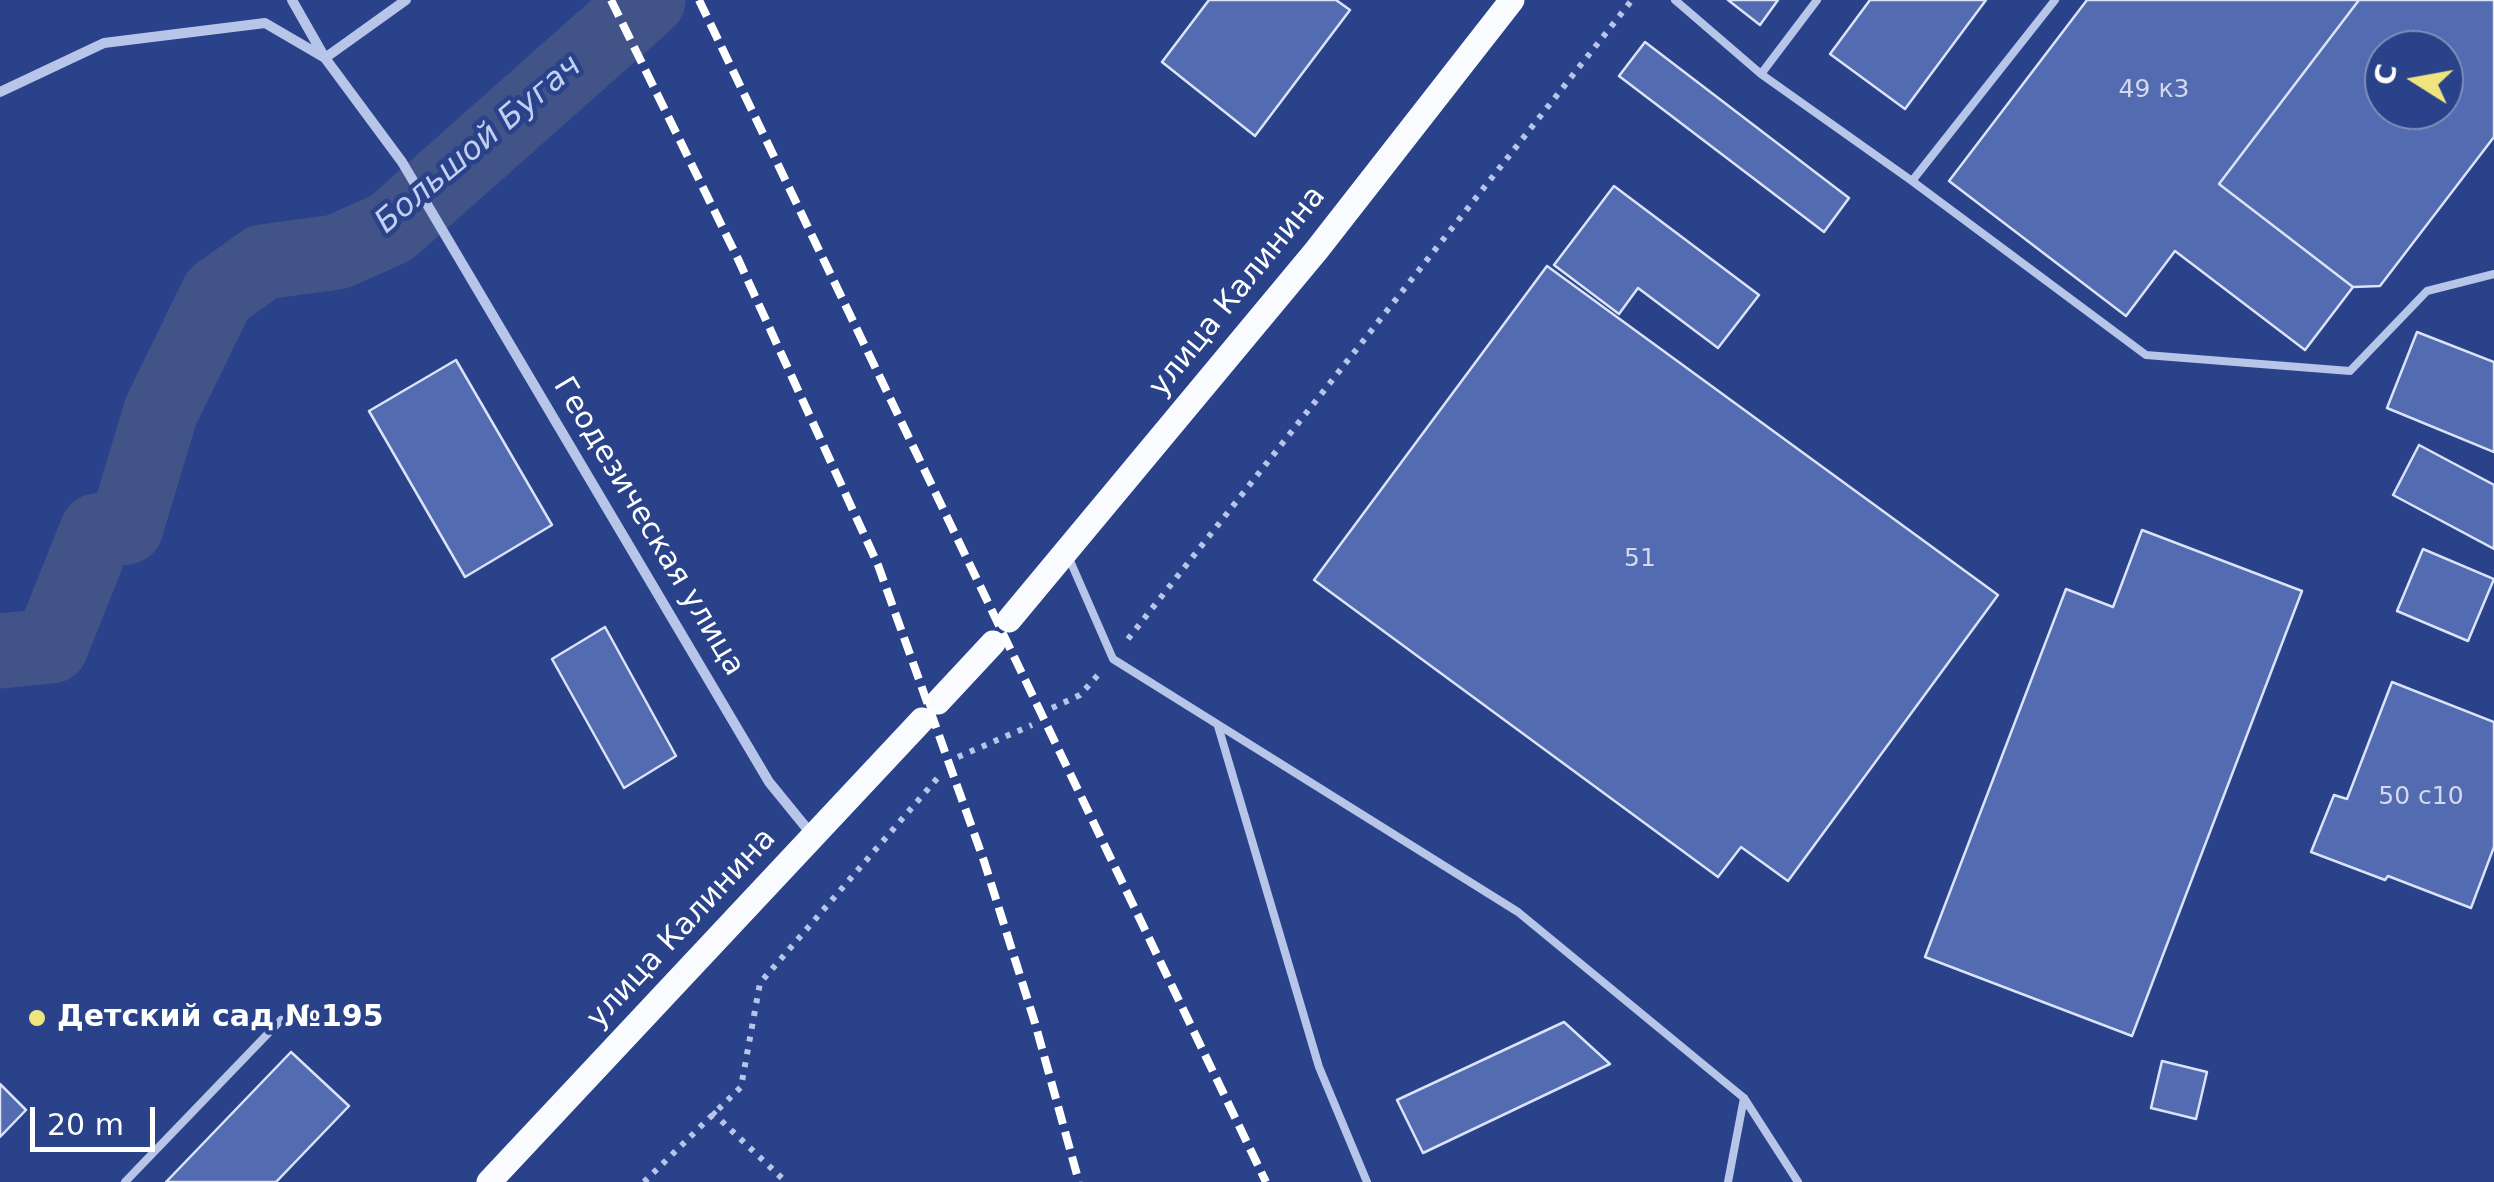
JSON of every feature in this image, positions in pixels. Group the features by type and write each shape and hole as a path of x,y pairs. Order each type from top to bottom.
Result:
{"main road":[{"name":"улица Калинина","path":"1009,620 1316,250 1512,0"},
{"name":"улица Калинина","path":"489,1182 992,643"}],"street":[{"path":"292,0 325,58"},
{"path":"325,58 406,0"},
{"path":"0,92 104,43 265,22 325,58"},
{"name":"Геодезическая улица","path":"325,58 402,162 769,782 814,836"}],"lane":[{"path":"1675,0 1762,74 1912,180 2146,355 2350,371 2427,291 2494,274"},
{"path":"1762,74 1817,0"},
{"path":"1912,180 2055,0"},
{"path":"1066,552 1113,658 1518,912 1744,1098 1798,1182"},
{"path":"1217,724 1319,1067 1366,1182"},
{"path":"125,1182 281,1020"},
{"path":"1728,1182 1744,1098"}],"path":[{"path":"1052,708 1080,695 1113,658 1632,0"},
{"path":"958,756 1032,725"},
{"path":"644,1182 741,1086 760,983 942,774"},
{"path":"712,1112 786,1182"}],"building":[{"path":"1209,0 1336,0 1350,10 1255,136 1162,62"},
{"path":"1728,0 1778,0 1760,25"},
{"path":"1870,0 1986,0 1905,109 1830,54"},
{"path":"2087,0 2359,0 2219,184 2353,287 2305,350 2175,251 2126,316 1949,181"},
{"path":"2359,0 2494,0 2494,137 2380,286 2353,287 2219,184"},
{"path":"1645,42 1849,198 1824,232 1619,76"},
{"path":"1614,186 1759,295 1718,348 1638,288 1619,314 1554,265"},
{"path":"1547,266 1998,595 1788,881 1741,847 1718,877 1314,580"},
{"path":"2417,332 2494,362 2494,452 2387,408"},
{"path":"456,360 552,525 465,577 369,411"},
{"path":"2419,445 2494,485 2494,549 2393,495"},
{"path":"2142,530 2302,591 2132,1036 1925,957 2066,589 2113,607"},
{"path":"2423,549 2494,579 2468,641 2397,611"},
{"path":"605,627 676,756 624,788 552,659"},
{"path":"2392,682 2494,722 2494,847 2471,908 2311,852 2334,795 2347,799"},
{"path":"1564,1022 1610,1064 1423,1153 1397,1100"},
{"path":"291,1052 349,1106 276,1182 166,1182"},
{"path":"2162,1061 2207,1072 2196,1119 2151,1108"},
{"path":"0,1084 26,1110 0,1137"}],"waterway":[{"name":"Большой Бугач","path":"0,651 51,646 97,531 126,527 161,411 218,294 263,262 337,252 391,228 648,0"}],"railway":[{"path":"611,0 738,259 878,565 984,861 1079,1182"},
{"path":"699,0 1266,1182"}],"place":[{"name":"Детский сад №195","path":"37,1018"}]}
